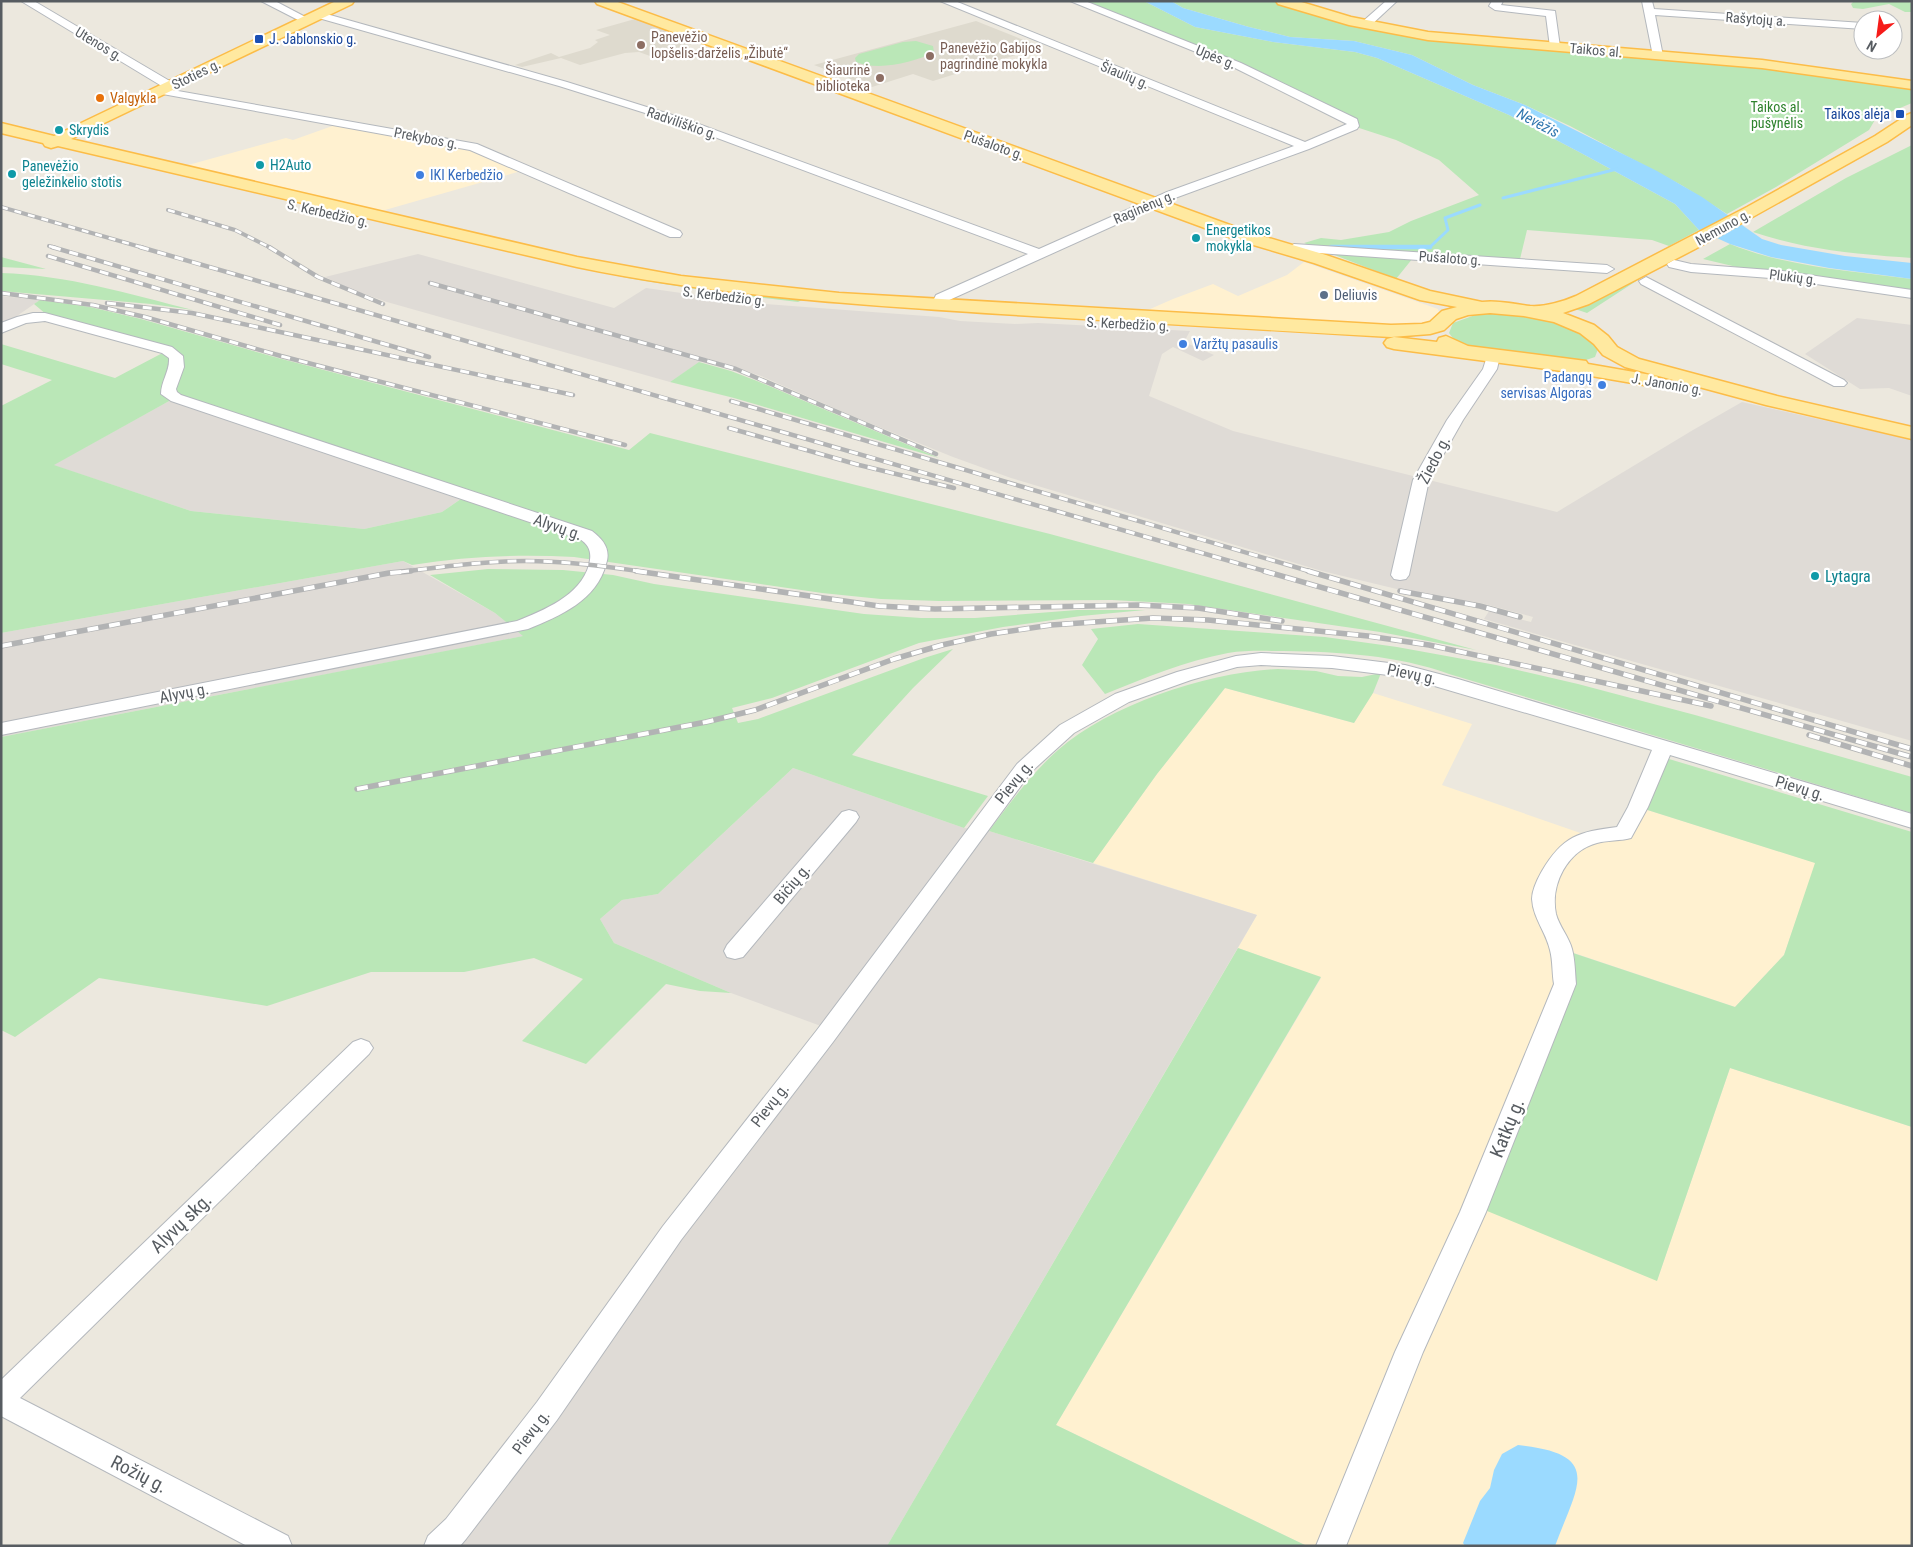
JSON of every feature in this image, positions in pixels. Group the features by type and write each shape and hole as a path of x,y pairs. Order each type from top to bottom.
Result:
{"main road":[{"name":"Stoties g.","path":"50,143 348,1"},
{"name":"Pušaloto g.","path":"602,1 1158,200 1256,231 1320,259"},
{"name":"Taikos al.","path":"1283,1 1365,25 1428,36 1786,67 1912,85"},
{"name":"Nemuno g.","path":"1808,185 1912,118"},
{"name":"S. Kerbedžio g.","path":"1,128 50,143 410,227 666,280 780,294 1308,335 1463,351 1562,365"},
{"name":"Nemuno g.","path":"1524,310 1558,310 1668,262 1808,185 1912,135"},
{"name":"S. Kerbedžio g.","path":"1,136 50,143"},
{"name":"Pušaloto g.","path":"1158,200 1246,237 1320,259 1426,296 1490,307"},
{"name":"S. Kerbedžio g.","path":"410,227 604,277 709,295 820,306 1391,331 1423,330 1467,310 1490,307"},
{"name":"Nemuno g.","path":"1587,329 1591,317 1599,310 1646,281 1668,262"},
{"name":"Pušaloto g.","path":"1426,296 1444,306 1443,321 1436,330 1441,338 1463,351"},
{"path":"1490,307 1524,310 1560,318 1587,329"},
{"name":"J. Janonio g.","path":"1587,329 1610,351 1632,363 1773,401 1912,433"},
{"path":"1562,365 1598,363 1606,359 1610,351"},
{"name":"J. Janonio g.","path":"1562,365 1773,401"}],"street":[{"name":"Utenos g.","path":"26,1 164,83 167,88"},
{"path":"266,1 314,18"},
{"name":"Šiaulių g.","path":"945,1 1305,146"},
{"name":"Upės g.","path":"1075,1 1236,64 1352,121"},
{"path":"1365,25 1392,1"},
{"path":"1498,1 1494,6 1499,8 1551,13 1555,47"},
{"path":"1648,7 1658,56"},
{"name":"Rašytojų a.","path":"1648,7 1853,25"},
{"name":"Radviliškio g.","path":"314,18 556,82 681,121 1038,253"},
{"name":"Prekybos g.","path":"167,88 473,147 675,234"},
{"name":"Raginėnų g.","path":"938,305 941,298 1038,253 1158,200 1347,130 1353,126 1352,121"},
{"name":"Pušaloto g.","path":"1294,248 1607,269"},
{"name":"Plukių g.","path":"1668,262 1691,268 1782,275 1912,294"},
{"path":"1646,281 1839,383"},
{"name":"Alyvų g.","path":"1,329 15,321 28,317 44,317 166,350 176,356 178,365 168,389 169,394 176,398 586,535 596,542 600,551 598,565 592,580 578,595 543,617 522,625 1,729"},
{"name":"Žiedo g.","path":"1400,575 1421,480 1455,420 1490,370 1492,356"},
{"name":"Pievų g.","path":"439,1546 456,1529 547,1411 672,1233 825,1036 1024,768 1067,729 1122,698 1184,676 1236,662 1261,659 1377,667 1405,671 1451,683 1912,821"},
{"name":"Katkų g.","path":"1331,1546 1409,1352 1473,1212 1565,984 1561,949 1546,916 1543,898 1549,877 1559,860 1572,846 1592,837 1624,833 1638,807 1663,748"},
{"name":"Bičių g.","path":"735,951 850,817"},
{"name":"Alyvų skg.","path":"1,1398 361,1048"},
{"name":"Rožių g.","path":"1,1402 277,1545"}],"shaded area":[{"name":"Panevėžio lopšelis-darželis „Žibutė“","path":"635,19 699,42 650,56 639,52 625,53 580,65 561,58 522,67 515,65 551,53 559,57 590,48 598,42 595,40 610,35 596,30"},
{"name":"Panevėžio Gabijos pagrindinė mokykla","path":"976,21 1041,47 933,81 913,74 872,87 814,65"},
{"path":"338,124 469,150 521,171 378,212 181,167 286,138 293,140"},
{"path":"418,254 614,308 646,288 752,303 939,317 960,321 1190,331 1184,342 1214,355 1203,361 1173,347 1162,354 1149,396 1233,431 1557,512 1742,402 1912,440 1912,741 1484,619 1489,611 1531,622 1533,617 1481,603 1405,591 1322,571 1011,478 857,418 761,376 706,358 670,382 387,302 325,277"},
{"path":"1304,262 1438,309 1439,312 1427,323 1415,327 1141,313 1213,284 1238,296 1287,275"},
{"path":"1,296 40,300 1,327"},
{"path":"1857,318 1912,325 1912,396 1889,388 1860,389 1805,354"},
{"path":"180,395 472,491 442,512 364,529 191,511 53,465"},
{"path":"403,561 495,613 524,636 1,737 1,633"},
{"path":"1225,688 1354,723 1373,693 1472,724 1442,785 1592,837 1624,833 1638,807 1816,863 1784,955 1735,1007 1562,949 1657,1281 1730,1068 1912,1127 1912,1546 1307,1546 1056,1425 1321,978 1238,948 1257,915 1093,863 1157,774"},
{"path":"793,768 964,828 989,831 1257,915 887,1546 442,1546 735,1150 840,1033 731,993 614,943 600,919 622,900 658,894"}],"green space":[{"path":"1075,1 1144,1 1195,27 1273,42 1355,52 1377,58 1509,115 1581,153 1675,204 1699,230 1669,246 1652,240 1527,230 1520,259 1417,253 1396,279 1304,243 1321,238 1341,240 1389,232 1411,221 1479,195 1439,160 1396,140 1353,126 1237,65"},
{"name":"Taikos al. pušynėlis","path":"1171,1 1274,1 1353,25 1766,67 1911,89 1912,103 1876,118 1869,130 1776,187 1727,214 1683,186 1570,126 1525,105 1473,85 1412,55 1354,41 1290,37 1183,8"},
{"path":"1854,1 1908,1 1912,4 1912,12 1905,12 1889,4 1863,9 1853,8 1851,4"},
{"path":"916,41 933,46 934,52 906,62 885,66 865,65 856,62 855,58 859,54 903,42"},
{"path":"1912,145 1912,258 1871,255 1812,247 1753,232 1846,178"},
{"path":"414,229 802,300 798,302 720,293 627,278"},
{"path":"1730,244 1752,252 1797,263 1912,279 1912,293 1741,268 1703,259"},
{"path":"1,257 46,269 1,267"},
{"path":"1,273 74,281 193,310 151,304 1,291"},
{"path":"1644,276 1587,313 1575,309 1639,277"},
{"path":"40,300 90,307 141,319 278,358 629,450 650,433 1050,534 1476,650 1380,632 1188,604 1112,600 939,601 881,599 822,593 574,557 534,556 493,556 412,565 403,561 1,633 1,406 52,380 1,364 1,344 115,378 172,348 47,315 34,304","holes":["180,395 471,491 442,512 364,529 191,511 54,465"]},
{"path":"1481,313 1527,316 1562,324 1577,330 1590,339 1598,349 1595,357 1583,361 1486,352 1458,343 1449,333 1453,323"},
{"path":"699,362 757,381 939,458 734,398 670,382"},
{"path":"488,569 563,570 613,575 654,584 864,614 921,618 975,618 1077,610 1145,610 1081,616 1003,627 919,643 772,698 732,708 738,723 758,719 953,649 913,688 852,755 988,796 964,828 793,768 658,894 622,900 600,919 614,943 731,993 700,991 666,984 586,1064 522,1041 583,979 534,958 464,972 371,972 267,1006 99,978 15,1037 1,1030 1,737 523,636 495,613 430,575"},
{"path":"1138,624 1325,637 1397,647 1496,665 1578,684 1695,715 1912,777 1912,813 1429,668 1389,659 1326,652 1235,652 1181,665 1105,694 1082,665 1098,639 1091,629"},
{"path":"1278,669 1316,671 1338,676 1362,677 1381,673 1373,693 1354,723 1225,688 1157,774 1093,863 989,831 1048,759 1080,733 1105,718 1162,693 1192,684 1222,676"},
{"path":"1659,756 1912,832 1912,1127 1730,1068 1657,1281 1475,1206 1557,1001 1561,949 1735,1007 1784,955 1815,863 1638,807"},
{"path":"1238,948 1321,977 1056,1425 1307,1546 887,1546"}],"water":[{"name":"Nevėžis","path":"1144,1 1171,1 1183,8 1290,37 1354,41 1412,55 1473,85 1525,105 1657,171 1702,197 1762,239 1781,245 1845,256 1912,263 1912,279 1829,268 1771,257 1730,244 1699,230 1675,204 1509,115 1377,58 1355,52 1273,42 1195,27"},
{"path":"1518,1445 1545,1449 1564,1456 1574,1465 1577,1476 1576,1490 1555,1546 1465,1546 1463,1543 1480,1501 1490,1488 1494,1470 1502,1454"}],"waterway":[{"path":"1503,198 1617,169"},
{"path":"1331,247 1430,247 1448,230 1445,218 1480,205"}],"railway":[{"path":"1,207 144,248"},
{"path":"168,210 235,230 269,247"},
{"path":"49,246 56,248"},
{"path":"52,247 429,357"},
{"path":"140,247 1268,572"},
{"path":"269,247 318,277 383,304"},
{"path":"48,256 280,325"},
{"path":"430,283 736,369 936,454"},
{"path":"1,293 93,305 145,317 281,356 625,445"},
{"path":"107,303 192,313 573,395"},
{"path":"731,401 1312,572"},
{"path":"729,428 859,465 954,488"},
{"path":"400,572 510,561 585,564 644,572"},
{"path":"400,572 411,571"},
{"path":"636,571 879,606 935,609 1138,605 1198,608 1282,621"},
{"path":"1264,571 1912,757"},
{"path":"1308,571 1912,749"},
{"path":"1,646 400,572"},
{"path":"1400,591 1480,606 1520,617"},
{"path":"357,789 706,722 755,710 894,659 942,645 991,634 1051,625 1153,618 1208,620 1368,636 1429,645 1711,706"},
{"path":"1809,735 1912,766"}],"place":[{"name":"J. Jablonskio g.","path":"259,39"},
{"name":"Panevėžio lopšelis-darželis „Žibutė“","path":"641,45"},
{"name":"Panevėžio Gabijos pagrindinė mokykla","path":"930,56"},
{"name":"Šiaurinė biblioteka","path":"880,78"},
{"name":"Valgykla","path":"100,98"},
{"name":"Taikos alėja","path":"1900,114"},
{"name":"Skrydis","path":"59,130"},
{"name":"H2Auto","path":"260,165"},
{"name":"Panevėžio geležinkelio stotis","path":"12,174"},
{"name":"IKI Kerbedžio","path":"420,175"},
{"name":"Energetikos mokykla","path":"1196,238"},
{"name":"Deliuvis","path":"1324,295"},
{"name":"Varžtų pasaulis","path":"1183,344"},
{"name":"Padangų servisas Algoras","path":"1602,385"},
{"name":"Lytagra","path":"1815,576"}]}
